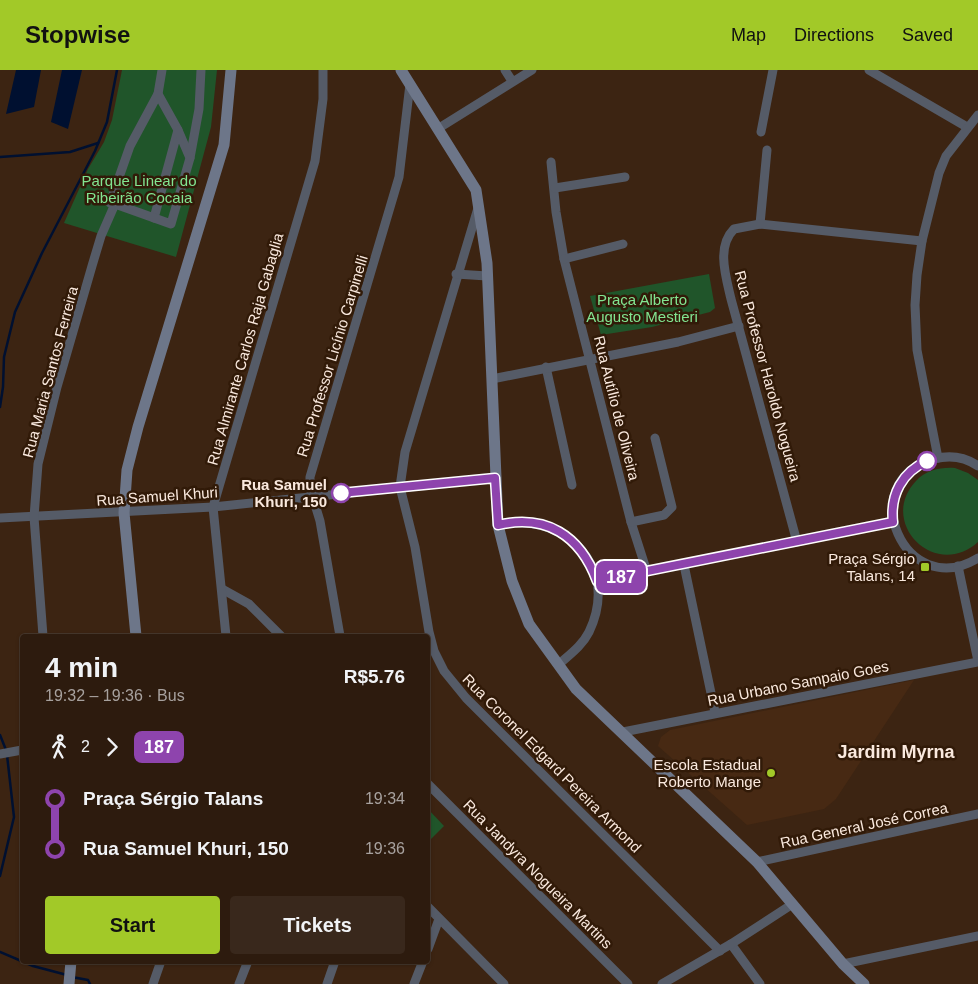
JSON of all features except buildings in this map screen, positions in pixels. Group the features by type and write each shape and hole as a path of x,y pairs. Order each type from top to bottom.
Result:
{"street":[{"path":"162,70 158,94 178,130 190,158"},
{"path":"115,204 172,224 190,158 199,110 201,70"},
{"path":"136,634 124,513 127,470 138,427 224,145 231,70"},
{"name":"Rua Almirante Carlos Raja Gabaglia","path":"226,634 213,507 315,160 322,99 323,70"},
{"path":"401,70 476,190 479,202 487,276 498,525 512,581 528,624 576,689 757,862 791,905 843,964 864,984"},
{"path":"505,70 512,81"},
{"path":"439,128 532,70"},
{"path":"761,132 773,70"},
{"path":"869,70 967,127"},
{"name":"Rua Professor Licínio Carpinelli","path":"340,634 320,521 310,477 399,177 410,84"},
{"name":"Rua Maria Santos Ferreira","path":"44,634 34,517 38,464 102,236 115,204 110,202 130,146 158,94"},
{"path":"938,458 917,346 915,304 922,241 939,173 946,156 978,115"},
{"path":"154,218 178,130"},
{"path":"760,224 767,150"},
{"name":"Rua Autílio de Oliveira","path":"551,162 556,212 564,259 631,522 647,572"},
{"path":"555,188 625,177"},
{"name":"Rua Coronel Edgard Pereira Armond","path":"430,634 418,565 400,487 405,452 456,274 479,202"},
{"name":"Rua Professor Haroldo Nogueira","path":"797,542 726,278 724,251 729,234 734,229 760,224 922,241"},
{"path":"564,259 623,244"},
{"path":"456,274 487,276"},
{"path":"492,379 589,358 678,342 739,326"},
{"path":"546,367 572,485"},
{"path":"631,522 664,515 672,507 655,438"},
{"path":"978,466 957,457 938,458 920,464 905,477 895,493 892,512 893,522 902,544 920,560 934,565 958,566 978,558"},
{"name":"Rua Samuel Khuri","path":"0,518 213,507 495,478"},
{"path":"498,525 525,521 552,528 564,534 584,553 597,581 596,606 588,633 580,645 558,666"},
{"path":"597,581 893,522"},
{"path":"684,565 715,712"},
{"path":"958,566 978,661"},
{"path":"222,588 249,604 279,634"},
{"name":"Rua Coronel Edgard Pereira Armond","path":"430,636 434,651 444,671 466,698 720,951"},
{"name":"Rua Urbano Sampaio Goes","path":"623,732 715,712 978,661"},
{"path":"0,754 20,751"},
{"name":"Rua Jandyra Nogueira Martins","path":"430,786 628,984"},
{"name":"Rua General José Correa","path":"757,862 978,814"},
{"path":"662,984 674,981 791,905"},
{"path":"430,909 504,984"},
{"path":"430,944 439,919"},
{"path":"843,964 978,936"},
{"path":"731,944 760,984"},
{"path":"153,984 160,964"},
{"path":"239,984 247,964"},
{"path":"326,984 334,964"},
{"path":"414,984 422,964"},
{"path":"69,983 70,966"}],"shaded area":[{"name":"Escola Estadual Roberto Mange","path":"914,680 836,799 824,809 747,825 658,746 661,737 670,730"}],"green space":[{"name":"Parque Linear do Ribeirão Cocaia","path":"122,70 217,70 211,127 176,257 64,223 88,169 104,142 112,120"},
{"name":"Praça Alberto Augusto Mestieri","path":"709,274 715,308 710,312 652,327 601,335 590,296"},
{"path":"955,468 968,473 978,480 978,542 961,552 945,555 929,551 916,542 907,529 903,513 906,497 920,477 934,470"},
{"path":"430,811 444,826 430,840"}],"water":[{"path":"16,70 41,70 34,107 6,114"},
{"path":"62,70 82,70 68,129 51,122"}],"waterway":[{"path":"0,407 4,357 15,312 42,253 95,151 107,122 117,70"},
{"path":"0,157 70,152 98,143"},
{"path":"0,735 6,750"},
{"path":"0,876 14,817 7,755"},
{"path":"0,952 20,960"},
{"path":"28,964 67,975"},
{"path":"72,977 88,980 90,984"}],"bus line":[{"name":"187","path":"341,493 495,478 498,525 525,521 539,523 564,534 584,553 597,581 626,577 893,522 893,503 899,484 912,470 927,461"}],"place":[{"name":"Rua Samuel Khuri, 150","path":"341,493"},
{"name":"Praça Sérgio Talans, 14","path":"925,567"},
{"name":"Escola Estadual Roberto Mange","path":"771,773"}],"district":[{"name":"Jardim Myrna","path":"896,752"}]}
